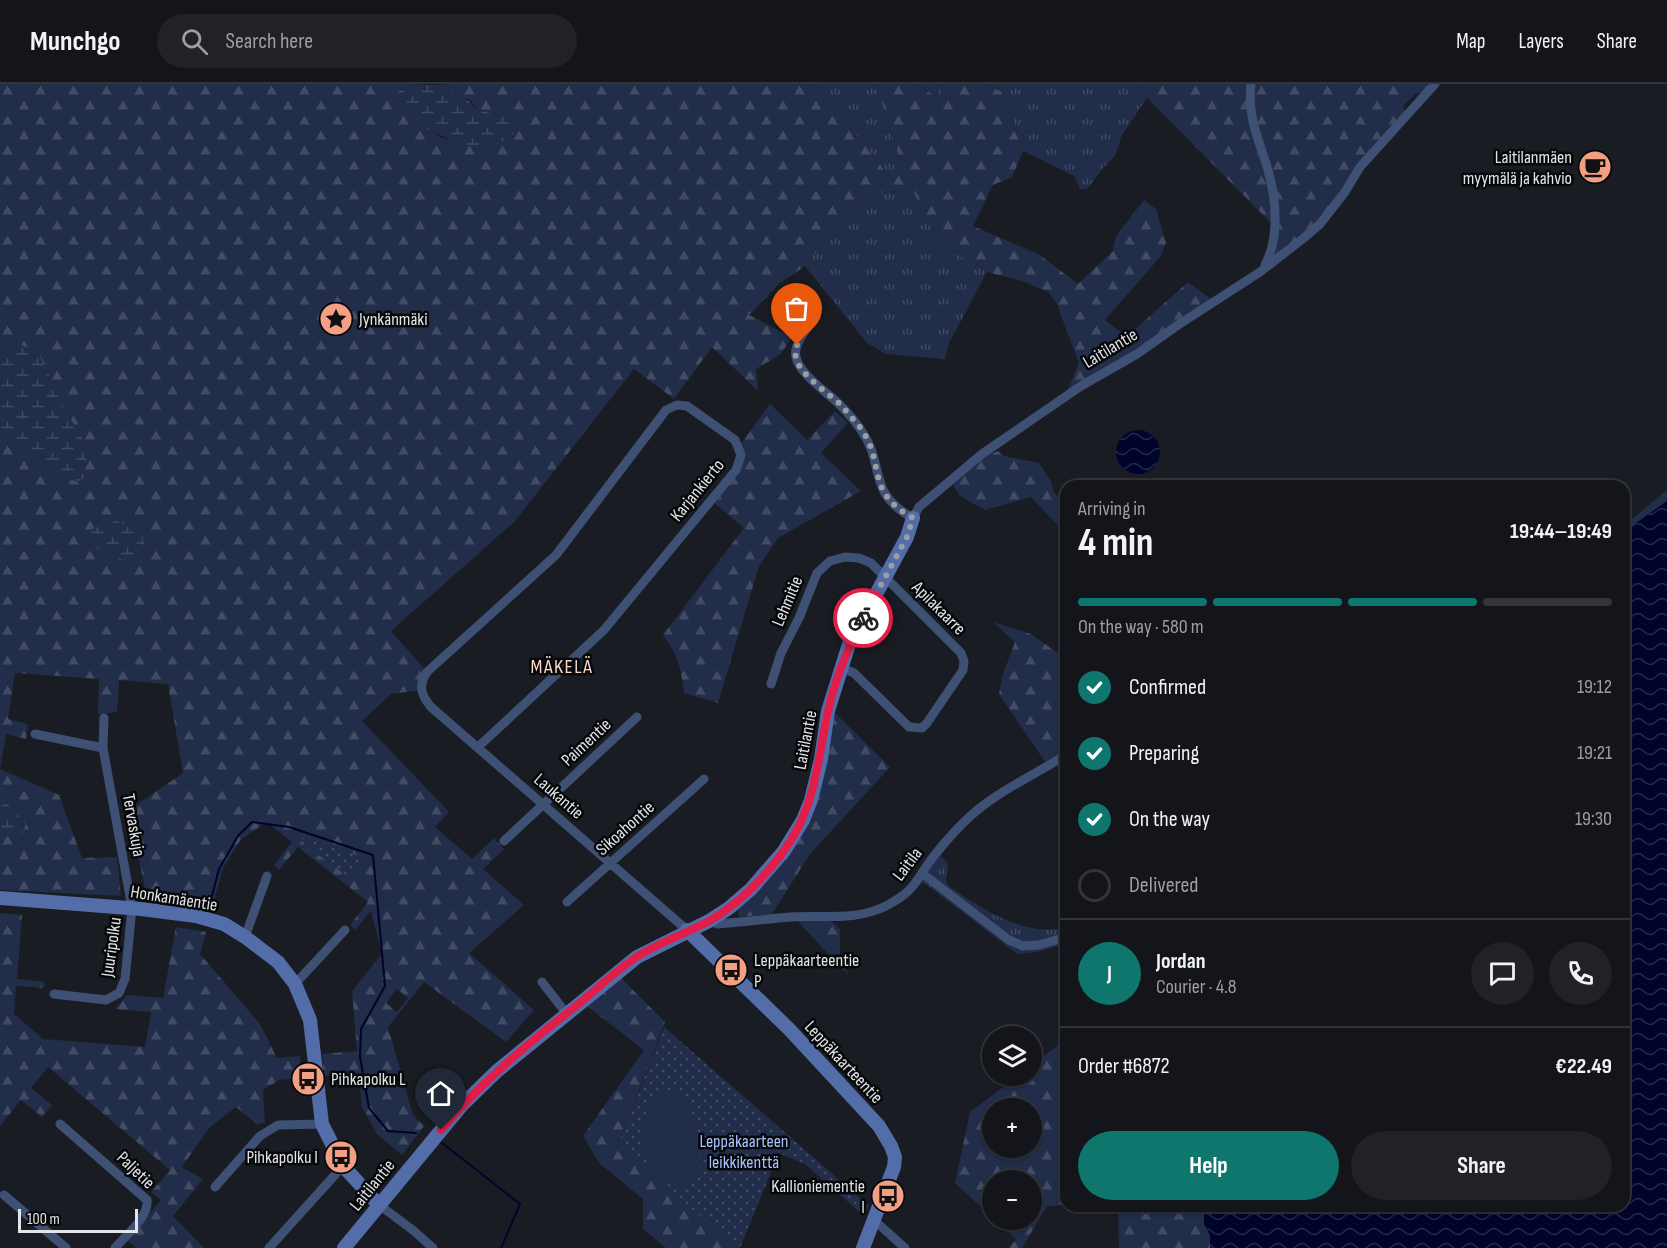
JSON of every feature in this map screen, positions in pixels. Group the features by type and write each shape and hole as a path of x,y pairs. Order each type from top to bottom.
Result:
{"street":[{"path":"1251,84 1251,114 1255,136 1268,170 1274,217 1274,243 1260,272"},
{"name":"Laitilantie","path":"344,1248 462,1105 497,1071 637,957 709,921 729,908 751,889 784,850 811,800 821,759 828,711 849,644 907,537 919,507 982,454 1081,386 1137,354 1260,272 1320,224 1345,192 1360,166 1435,84"},
{"path":"816,317 797,345 796,359 803,371 842,406 860,428 870,443 876,475 883,493 899,510 913,518"},
{"name":"Karjankierto","path":"421,681 427,672 556,555 666,410 677,405 687,406 735,440 741,455 736,470 611,622 478,747"},
{"name":"Lehmitie","path":"771,684 781,653 799,618 817,573 823,565 845,557 859,558 871,563 886,578"},
{"name":"Apilakaarre","path":"841,668 854,674 909,727 915,728 922,728 927,723 963,670 964,662 961,653 886,578"},
{"name":"Laukantie","path":"421,681 421,690 431,707 687,930"},
{"name":"Paimentie","path":"504,841 637,717"},
{"name":"Tervaskuja","path":"104,718 103,748 132,908"},
{"path":"35,734 103,748"},
{"name":"Laitila","path":"709,921 718,924 794,917 854,916 883,908 905,896 918,883 944,843 992,798 1060,758"},
{"name":"Sikoahontie","path":"567,902 704,779"},
{"path":"923,874 1016,944 1039,945 1060,939"},
{"path":"245,937 267,876"},
{"name":"Honkamäentie","path":"0,898 132,908 196,916 224,924 278,962 296,984 310,1020 322,1124 343,1166 378,1204 433,1248"},
{"name":"Juuripolku","path":"54,994 106,1000 119,993 125,979 132,908"},
{"path":"296,984 345,930"},
{"name":"Leppäkaarteentie","path":"687,930 789,1029 879,1126 891,1146 895,1157 894,1167 863,1248"},
{"path":"542,982 566,1013"},
{"name":"Paljetie","path":"60,1124 147,1200 148,1207 143,1215 115,1248"},
{"path":"215,1186 260,1136 278,1125 322,1124"},
{"path":"269,1248 343,1166"},
{"path":"4,1195 66,1248"},
{"path":"874,1220 905,1248"}],"green space":[{"path":"0,84 407,84 398,91 413,119 442,138 457,140 468,146 502,142 514,136 508,118 478,110 470,100 455,94 446,85 440,84 814,84 890,179 904,172 876,84 918,84 945,104 940,84 983,84 1002,92 1023,151 1012,177 993,185 973,226 1040,255 1078,284 1113,251 1116,236 1144,200 1156,209 1166,243 1160,257 1105,320 1122,333 1132,332 1188,282 1214,301 1064,398 1079,363 1056,302 1048,292 1022,281 987,272 939,243 913,191 864,193 805,266 779,284 749,315 792,337 781,354 756,369 758,391 712,347 674,399 634,369 515,521 391,631 427,672 421,690 391,694 362,721 449,812 435,827 472,859 494,838 504,849 483,869 524,905 469,953 534,1010 506,1042 424,982 388,1027 413,1115 424,1126 402,1155 377,1134 362,1107 359,1074 324,1076 322,1054 357,1051 352,991 382,954 371,911 355,930 350,925 368,902 298,847 279,870 274,865 292,842 267,822 241,839 223,868 211,911 147,899 129,810 183,773 168,684 119,680 117,712 98,715 99,679 15,673 8,719 28,724 26,739 6,734 0,769","holes":["397,989 408,998 397,1012 386,1003"]},
{"path":"407,84 446,85 479,110 508,118 514,136 492,145 474,147 435,133 419,124 407,110 398,90"},
{"path":"814,84 876,84 904,172 890,179"},
{"path":"918,84 940,84 946,105"},
{"path":"983,84 1139,84 1147,98 1122,135 1115,156 1087,189 1080,189 1074,176 1023,151 1002,92"},
{"path":"1139,84 1435,84 1426,94 1416,93 1403,106 1407,115 1320,224 1260,272 1274,226 1147,98"},
{"path":"913,191 939,243 987,272 949,343 945,359 886,354 867,343 805,266 864,193"},
{"path":"16,343 34,350 40,356 64,408 85,443 87,452 84,478 77,482 47,470 35,456 9,440 0,431 0,355"},
{"path":"770,404 807,440 835,411 848,423 821,453 861,491 778,538 759,566 718,703 684,693 678,662 663,635 744,528 711,500 736,470 739,446"},
{"path":"998,451 1004,456 1039,463 1051,481 1054,493 1060,498 1060,528 1031,497 985,510 960,496 953,485 987,455"},
{"path":"1667,490 1667,501 1630,527 1630,521"},
{"path":"119,520 143,537 141,555 135,560 110,556 92,544 92,529"},
{"path":"993,622 1031,634 1060,655 1060,759 1048,766 999,694 1002,677 1015,642"},
{"path":"835,713 890,767 810,854 772,914 739,917 737,908 788,852 825,760"},
{"path":"0,769 59,795 82,858 117,857 121,896 0,890"},
{"path":"0,800 10,806 26,824 22,834 12,832 0,834"},
{"path":"305,836 364,858 347,876 301,842"},
{"path":"944,844 941,856 948,863 946,881 950,887 1005,920 1035,929 1060,929 1060,946 1037,952 1017,954 926,884 918,883"},
{"path":"0,913 22,915 17,979 45,982 44,988 16,986 14,1014 43,1039 145,1047 151,1012 115,1009 127,995 163,998 176,927 206,932 200,954 260,1024 277,1058 300,1056 302,1078 279,1080 263,1090 265,1123 257,1124 236,1107 209,1128 182,1167 203,1179 173,1216 204,1248 136,1248 127,1240 161,1200 151,1192 170,1170 48,1067 31,1088 52,1105 42,1117 21,1100 0,1126"},
{"path":"794,917 827,917 840,929 840,955 848,975"},
{"path":"621,978 665,1022 618,1145 737,1248 666,1248 643,1229 643,1199 599,1163 583,1136 644,1050 587,1006"},
{"name":"Leppäkaarteen leikkikenttä","path":"664,1027 869,1206 864,1216 805,1164 779,1153 740,1248 737,1248 618,1145"},
{"path":"1060,1044 1060,1205 1047,1206 1042,1214 1042,1170 982,1170 982,1208 955,1183 970,1112 982,1103 982,1158 1042,1158 1042,1098 989,1098 1005,1086 1042,1086 1042,1058"},
{"path":"663,1091 674,1093 682,1099 689,1108 697,1131 700,1165 696,1177 686,1186 670,1185 658,1177 649,1165 644,1149 645,1116 652,1102"},
{"path":"1118,1212 1204,1212 1204,1224 1210,1235 1210,1248 1119,1248"},
{"path":"1006,1230 1033,1230 1022,1248 1009,1248 1016,1239"}],"water":[{"path":"1138,430 1153,437 1160,452 1153,467 1138,474 1123,467 1116,452 1123,437"},
{"path":"1667,501 1667,1248 1210,1248 1210,1235 1204,1224 1204,1212 1630,1212 1630,527"}],"waterway":[{"path":"208,911 219,869 238,836 252,822 289,827 373,855 385,986 361,1029 360,1057 369,1108 388,1131 416,1133"},
{"path":"441,1142 520,1204 501,1248"}],"way so far":[{"path":"797,345 796,359 803,371 842,406 870,443 876,475 883,493 899,510 913,518 907,537 863,618"}],"place":[{"name":"Laitilanmäen myymälä ja kahvio","path":"1595,167"},
{"name":"Jynkänmäki","path":"336,319"},
{"name":"Leppäkaarteentie P","path":"731,970"},
{"name":"Pihkapolku L","path":"308,1079"},
{"name":"Pihkapolku I","path":"341,1157"},
{"name":"Kallioniementie I","path":"888,1196"}],"district":[{"name":"MÄKELÄ","path":"562,666"}],"route":[{"path":"441,1130 462,1105 497,1071 637,957 709,921 729,908 766,873 784,850 811,800 821,759 828,711 849,644 863,618"}]}
